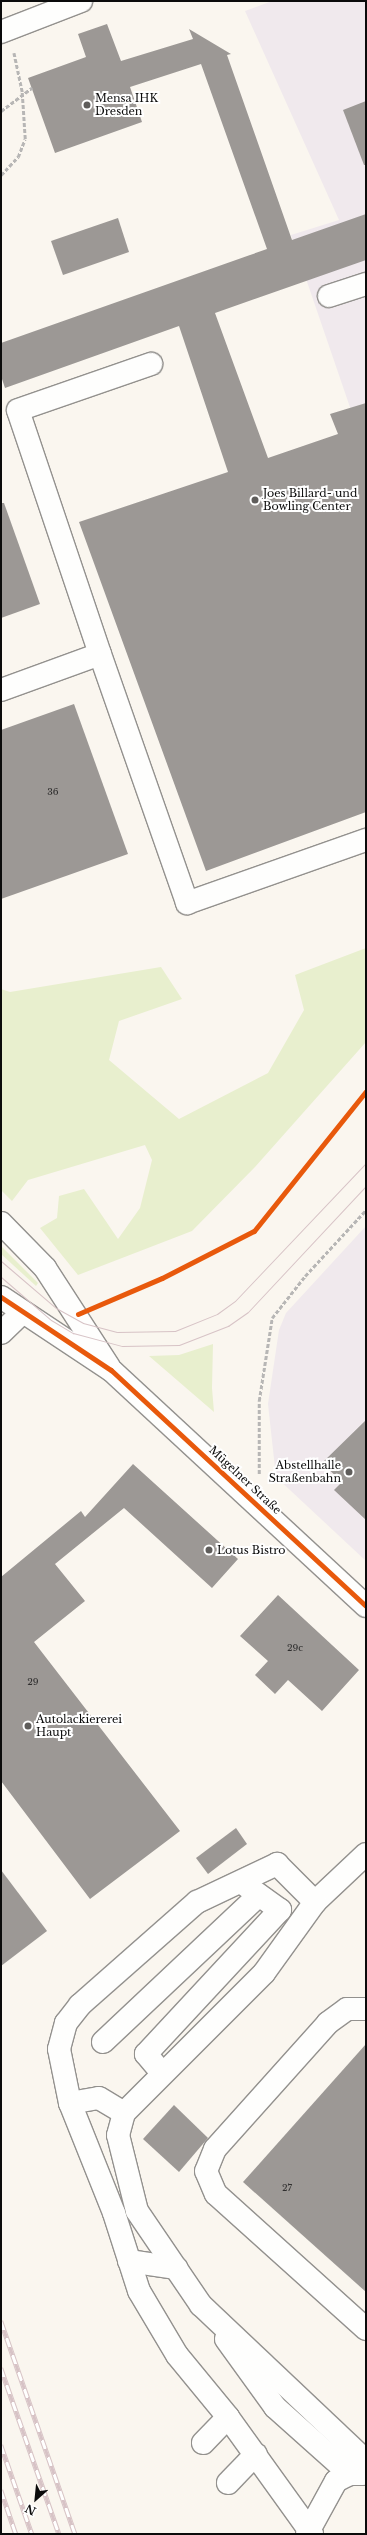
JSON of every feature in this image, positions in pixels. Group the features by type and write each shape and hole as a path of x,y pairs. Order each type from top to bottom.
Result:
{"street":[{"path":"4,31 80,1"},
{"path":"330,296 366,284"},
{"path":"151,364 18,410 100,654 187,903 366,840"},
{"path":"1,690 100,654"},
{"name":"Mügelner Straße","path":"1,1223 45,1268 111,1370"},
{"name":"Mügelner Straße","path":"1,1298 21,1314 111,1370 366,1606"},
{"path":"1,1333 21,1314"},
{"path":"315,1902 277,1864 197,1902 80,2005 66,2023 59,2049 70,2103 130,2261 139,2291 177,2355 256,2454 310,2533 336,2480 361,2469 201,2305 137,2211 118,2135 124,2113 162,2073 264,1973 315,1902 366,1854"},
{"path":"162,2073 146,2054 280,1910 241,1882"},
{"path":"103,2042 259,1895"},
{"path":"366,2009 347,2009 336,2015 214,2149 206,2171 216,2194 366,2329"},
{"path":"70,2103 99,2098 124,2113"},
{"path":"86,2144 118,2135"},
{"path":"130,2261 176,2268"},
{"path":"203,2443 228,2417"},
{"path":"228,2483 256,2454"}],"path":[{"path":"1,175 18,157 25,139 22,92 18,65 4,31"},
{"path":"1,111 22,92 32,88"},
{"path":"248,1496 259,1474 259,1401 272,1318 366,1210"}],"shaded area":[{"path":"272,1 366,1 366,454 291,235 339,220 245,11"},
{"path":"366,1226 366,1561 276,1477 268,1404 279,1330 286,1313"}],"green space":[{"path":"366,948 366,1042 255,1167 192,1231 78,1275 40,1228 57,1218 59,1196 84,1189 118,1239 140,1208 152,1160 145,1145 28,1180 12,1201 1,1190 1,989 10,992 161,967 182,999 119,1021 109,1060 179,1119 268,1073 304,1010 295,975"},
{"path":"1,1246 38,1283 36,1286 1,1254"},
{"path":"213,1344 212,1388 214,1412 149,1356 179,1355"}],"building":[{"path":"107,24 121,61 193,39 189,29 231,54 227,55 292,240 366,214 366,260 215,313 268,458 338,434 330,414 366,403 366,812 206,871 79,522 228,472 179,326 5,388 1,376 1,343 267,249 201,64 130,87 142,122 55,153 28,78 86,57 78,34"},
{"path":"366,101 366,165 364,165 343,110"},
{"path":"118,218 129,252 63,275 51,241"},
{"path":"1,503 4,503 40,604 1,618"},
{"path":"74,704 128,854 1,899 1,730"},
{"name":"Abstellhalle Straßenbahn","path":"366,1420 366,1520 334,1490 342,1482 322,1463"},
{"path":"133,1464 238,1559 212,1588 124,1508 55,1564 85,1601 34,1642 180,1831 90,1899 1,1781 1,1577 81,1511 85,1517"},
{"path":"278,1595 359,1670 322,1711 288,1680 275,1694 255,1675 268,1661 240,1636"},
{"path":"236,1828 247,1844 208,1874 196,1858"},
{"path":"1,1870 47,1931 1,1966"},
{"path":"366,2044 366,2292 243,2182"},
{"path":"174,2105 208,2138 179,2172 143,2139"}],"tram line":[{"path":"1,1261 56,1308 83,1323 117,1332 175,1331 217,1314 235,1301 366,1163"},
{"path":"1,1277 51,1320 73,1333 122,1346 179,1345 228,1326 248,1312 366,1186"}],"railway":[{"path":"1,2321 75,2534"},
{"path":"1,2368 59,2534"},
{"path":"1,2445 32,2534"},
{"path":"1,2490 16,2534"}],"cycle path":[{"path":"78,1314 162,1278 254,1231 366,1091"},
{"path":"1,1297 111,1370 366,1606"}],"place":[{"name":"Mensa IHK Dresden","path":"87,105"},
{"name":"Joes Billard- und Bowling Center","path":"255,500"},
{"name":"Abstellhalle Straßenbahn","path":"349,1472"},
{"name":"Lotus Bistro","path":"209,1550"},
{"name":"Autolackiererei Haupt","path":"28,1726"}]}
